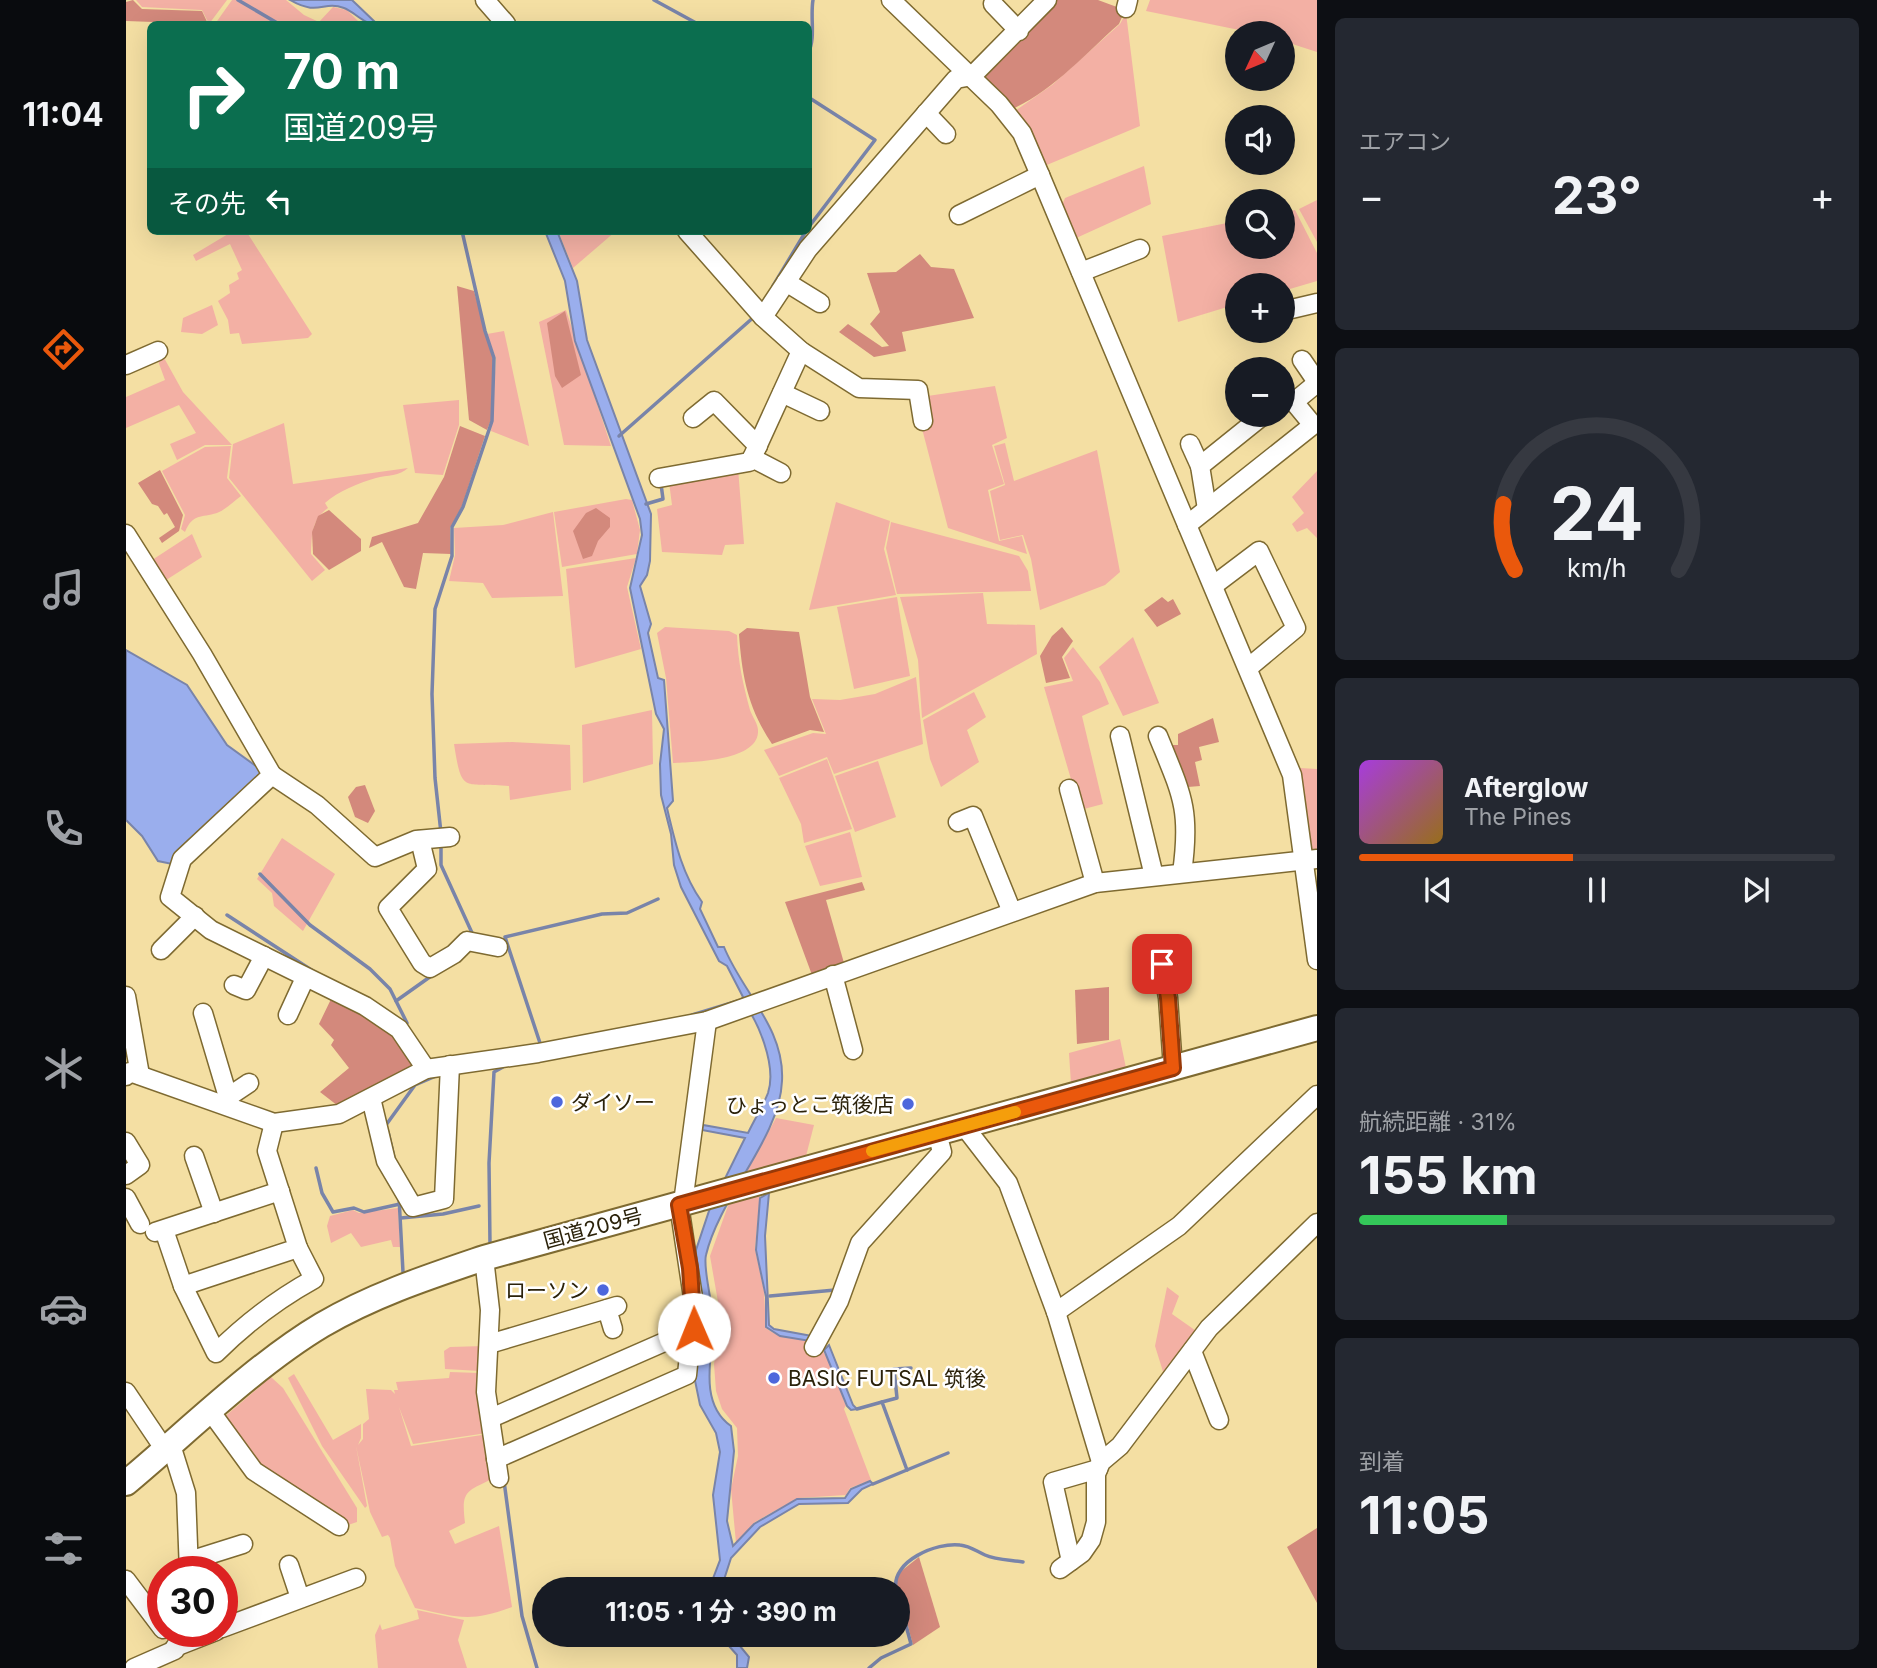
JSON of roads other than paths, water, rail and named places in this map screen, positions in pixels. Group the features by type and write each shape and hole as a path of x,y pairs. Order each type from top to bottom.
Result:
{"highway":[{"name":"国道209号","path":"126,1483 279,1355 320,1326 405,1284 484,1258 1317,1028"}],"street":[{"path":"485,0 503,21"},
{"path":"891,0 972,76 1022,133 1292,775 1311,859 1317,960"},
{"path":"763,317 808,249 956,79 972,76 1047,0"},
{"path":"993,4 1019,31"},
{"path":"926,113 946,134"},
{"path":"959,215 1040,175"},
{"path":"691,235 763,317 801,351 859,388 918,390 923,421"},
{"path":"1081,272 1140,249"},
{"path":"786,282 820,303"},
{"path":"1295,308 1317,303"},
{"path":"126,365 158,351"},
{"path":"659,478 749,462 801,351"},
{"path":"1186,526 1313,425 1294,401 1317,382 1302,360"},
{"path":"782,393 820,411"},
{"path":"693,418 713,401 755,452 781,473"},
{"path":"1200,466 1249,427"},
{"path":"1190,444 1200,466 1208,509"},
{"path":"126,534 202,654 272,775 317,805 374,857 420,840 450,836"},
{"path":"1214,585 1259,551 1296,628 1248,668"},
{"path":"1120,736 1154,876"},
{"path":"1158,737 1184,800 1187,834 1182,873"},
{"path":"272,775 182,859 170,897 211,930 365,1006 399,1029 426,1069"},
{"path":"1069,789 1095,883"},
{"path":"958,821 973,816 1012,912"},
{"path":"420,840 427,869 388,908 422,963 430,968 454,954 467,941 498,947"},
{"path":"126,996 133,1076 229,1102 274,1123 339,1114 426,1069 538,1053 707,1021 1095,883 1311,859"},
{"path":"161,950 195,916"},
{"path":"234,985 246,990 264,957"},
{"path":"1162,964 1168,998 1173,1068"},
{"path":"833,975 853,1050"},
{"path":"288,1015 305,978"},
{"path":"203,1013 229,1102"},
{"path":"496,1459 687,1375 694,1329 690,1268 681,1204 707,1021"},
{"path":"371,1098 386,1161 413,1207 444,1199 450,1065"},
{"path":"229,1102 249,1083"},
{"path":"1056,1312 1180,1226 1317,1095"},
{"path":"126,1198 153,1229 216,1353 268,1306 314,1279 298,1248 267,1152 274,1123"},
{"path":"964,1126 1008,1183 1056,1312 1099,1465 1096,1522 1091,1540 1066,1565 1053,1482 1099,1465 1120,1446 1225,1311 1317,1223"},
{"path":"814,1348 839,1301 860,1243 942,1153 937,1133"},
{"path":"126,1142 141,1165 126,1175"},
{"path":"194,1156 214,1213"},
{"path":"153,1229 214,1213 280,1191"},
{"path":"183,1286 298,1248"},
{"path":"484,1258 489,1282 486,1392 499,1478"},
{"path":"489,1344 612,1308 613,1329"},
{"path":"491,1418 694,1329"},
{"path":"1192,1351 1219,1420"},
{"path":"126,1392 168,1448 186,1493 189,1556"},
{"path":"211,1412 254,1471 339,1526"},
{"path":"214,1556 243,1544"},
{"path":"289,1565 300,1598"},
{"path":"238,1622 356,1578"},
{"path":"128,1587 147,1610"},
{"path":"134,1668 173,1647"},
{"path":"180,1647 180,1668"}],"water":[{"path":"290,0 352,0 374,21 366,21 337,6 314,8"},
{"path":"547,235 559,235 577,281 587,340 651,514 650,561 647,575 640,586 651,624 648,633 658,678 664,680 673,801 667,808 676,845 689,880 702,902 700,909 718,947 724,947 770,1027 781,1062 779,1102 771,1124 713,1233 705,1262 713,1314 709,1371 711,1396 721,1417 731,1426 734,1451 727,1521 733,1546 754,1524 797,1499 845,1498 851,1489 870,1481 873,1484 862,1489 848,1503 799,1504 760,1527 731,1558 725,1577 714,1577 720,1560 713,1495 720,1452 716,1433 700,1405 692,1366 694,1256 709,1211 745,1138 702,1130 703,1125 748,1133 768,1093 770,1070 754,1019 741,1000 743,997 727,966 719,961 681,887 674,865 671,834 661,795 660,764 664,729 656,714 630,588 642,535 640,519 575,341 565,281"},
{"path":"126,650 187,685 227,745 260,769 260,774 172,864 158,861 142,836 126,820"},
{"path":"769,1193 765,1236 769,1325 774,1329 812,1336 810,1341 780,1336 766,1327 766,1297 756,1250 760,1198"},
{"path":"829,1345 857,1409 851,1410 847,1406 824,1350"},
{"path":"730,1647 741,1647 749,1657 747,1668 737,1668 737,1655"}],"waterway":[{"path":"238,0 274,21"},
{"path":"654,0 692,21"},
{"path":"812,21 813,0"},
{"path":"812,21 812,41"},
{"path":"812,100 875,140 812,223"},
{"path":"441,833 435,778 432,694 435,609 452,556 452,527 463,507 492,421 494,358 485,331 463,235"},
{"path":"773,286 804,235"},
{"path":"619,436 755,316"},
{"path":"646,504 663,499 661,484"},
{"path":"441,844 441,865 473,935"},
{"path":"260,874 310,925 370,969 390,989 407,1023"},
{"path":"541,1046 505,937 602,914 627,913 658,899"},
{"path":"227,915 313,971"},
{"path":"396,1001 434,974"},
{"path":"692,1015 738,1001"},
{"path":"490,1244 489,1163 494,1072 503,1067"},
{"path":"386,1125 415,1085 436,1076"},
{"path":"388,1132 395,1162"},
{"path":"316,1168 322,1193 333,1212 354,1208 364,1212 400,1204"},
{"path":"399,1197 403,1272"},
{"path":"401,1218 443,1214 479,1206"},
{"path":"770,1296 835,1290"},
{"path":"907,1470 882,1402 897,1398 894,1369 911,1368"},
{"path":"857,1409 882,1402"},
{"path":"873,1484 948,1453"},
{"path":"504,1481 522,1616 537,1668"},
{"path":"897,1577 908,1562 918,1555 950,1545 964,1546 989,1557 1023,1562"},
{"path":"910,1640 910,1644"},
{"path":"869,1668 881,1658 905,1647"}],"place":[{"name":"ダイソー","path":"557,1102"},
{"name":"ひょっとこ筑後店","path":"908,1104"},
{"name":"ローソン","path":"603,1290"},
{"name":"BASIC FUTSAL 筑後","path":"774,1378"}]}
